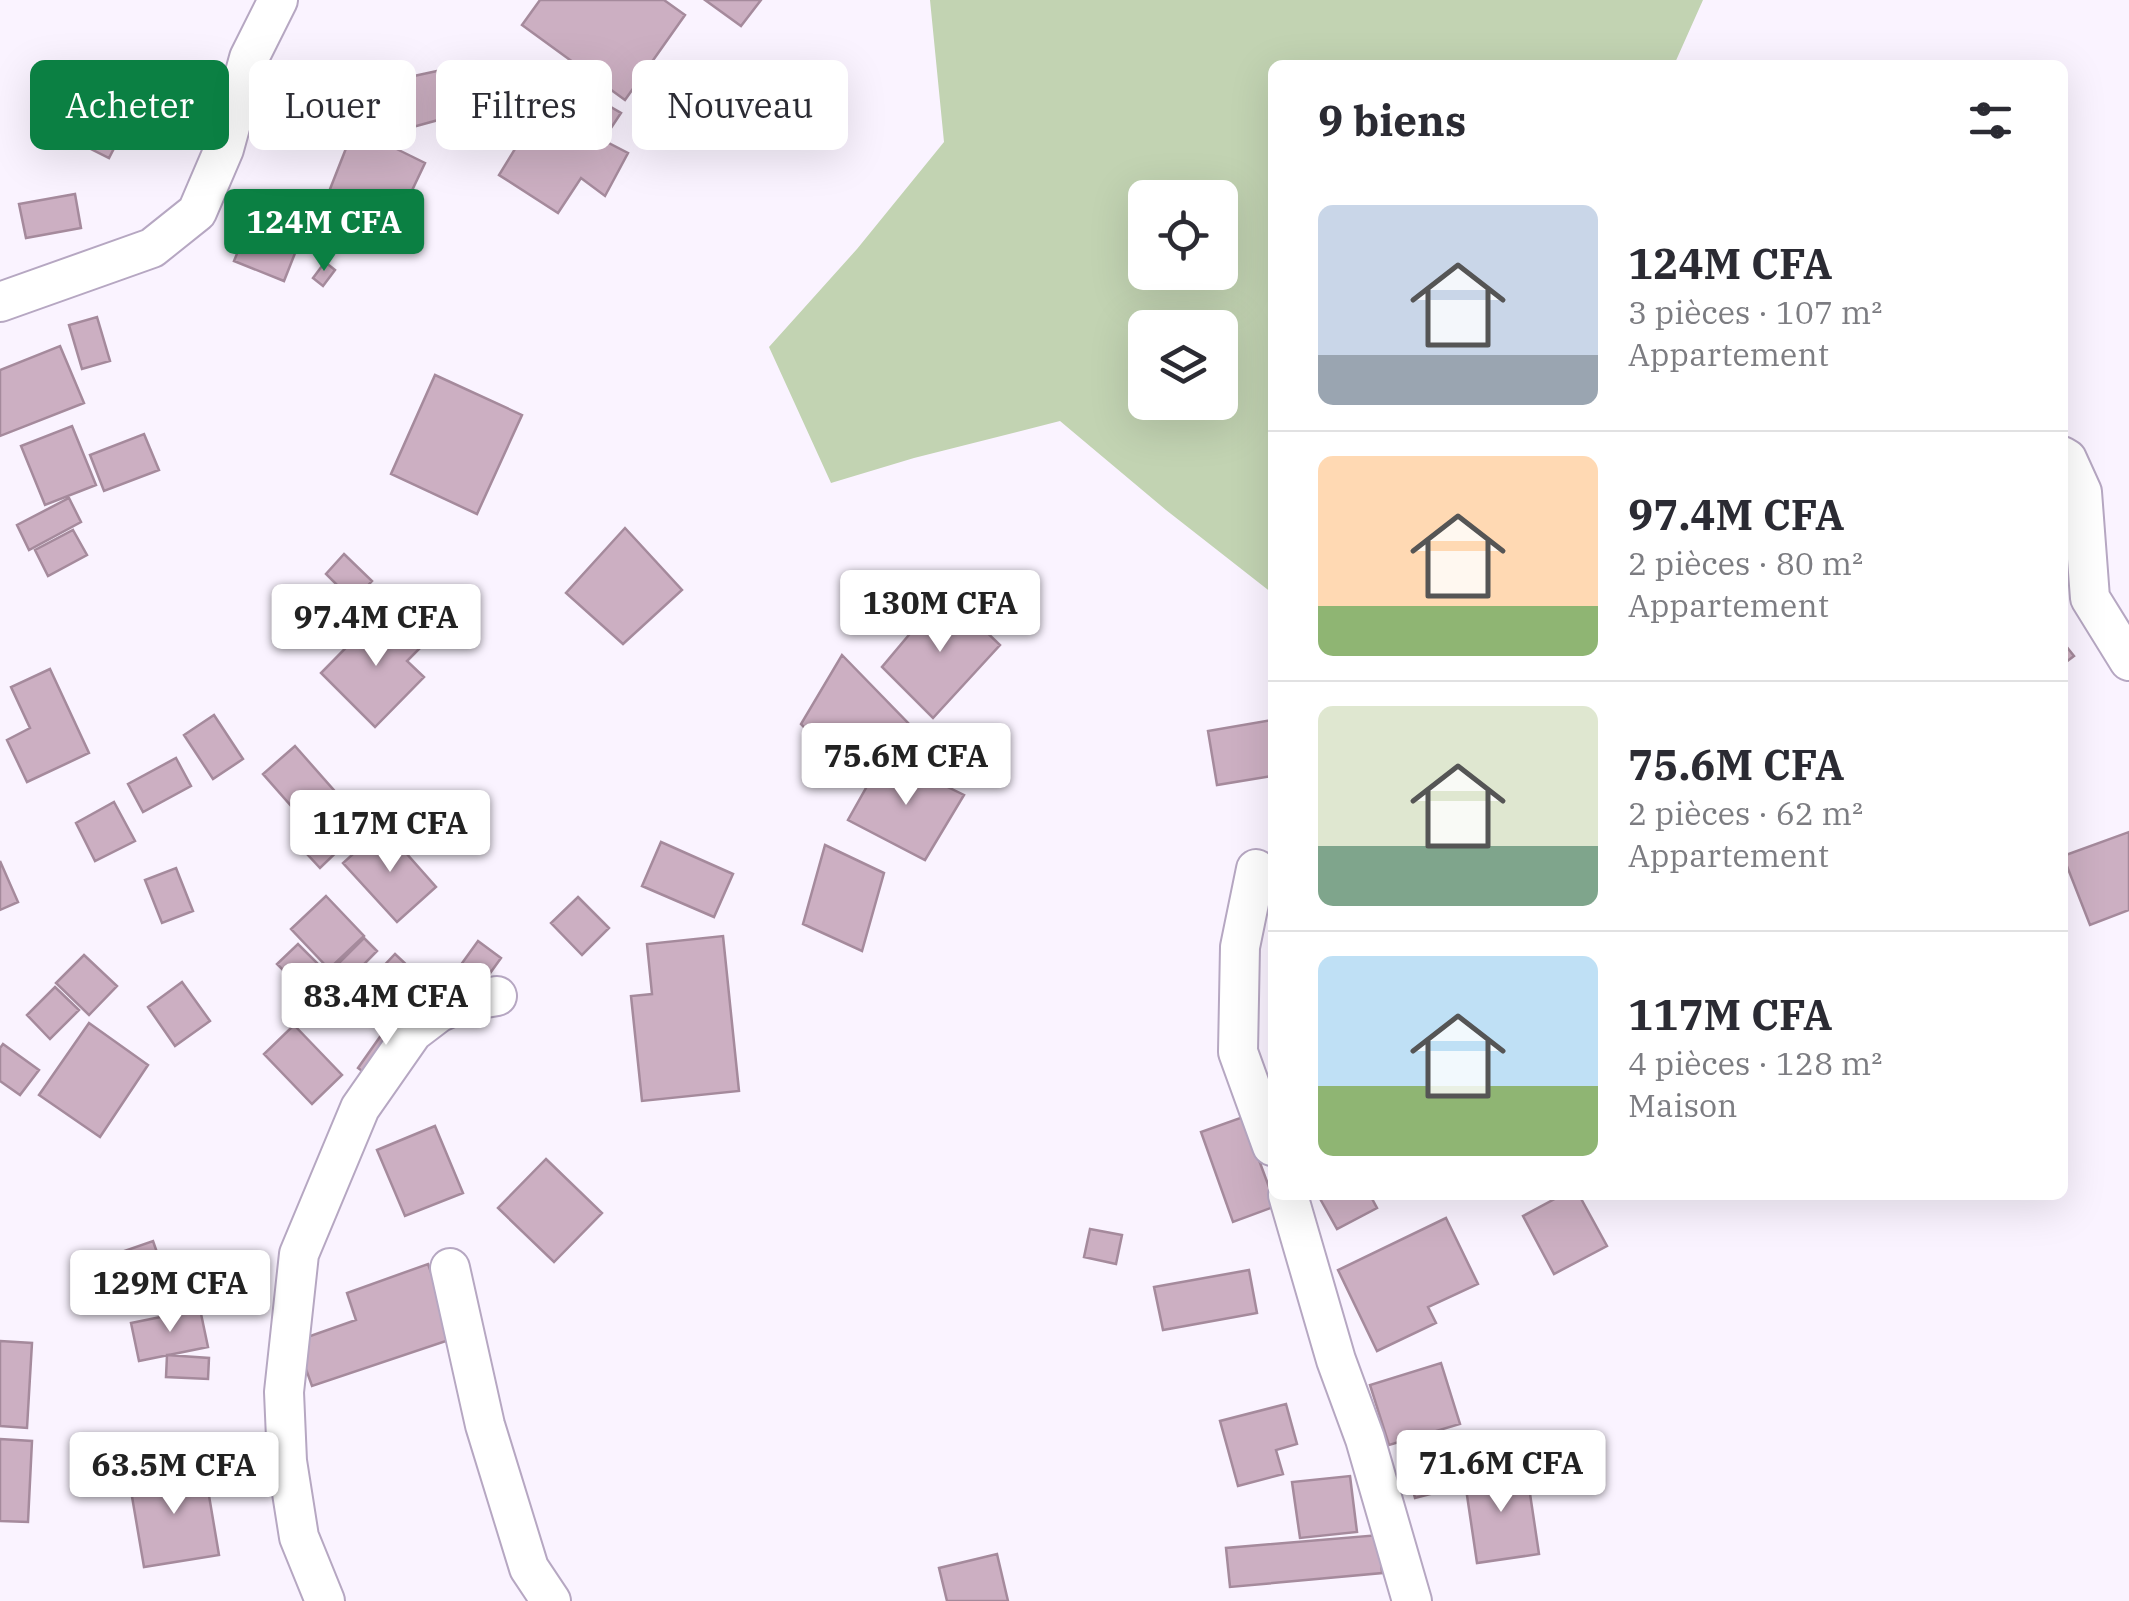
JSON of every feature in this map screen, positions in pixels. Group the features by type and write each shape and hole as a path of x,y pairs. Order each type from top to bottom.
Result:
{"street":[{"path":"0,302 152,248 197,212 224,149 249,58 278,0"},
{"path":"2068,461 2082,492 2090,598 2129,661"},
{"path":"1256,870 1240,947 1238,1052 1268,1135"},
{"path":"326,1601 299,1537 288,1461 284,1392 299,1254 360,1108 413,1032 438,1013 462,1002 498,996"},
{"path":"1289,1200 1412,1601"},
{"path":"450,1268 485,1425 528,1568 551,1601"}],"green space":[{"path":"930,0 1703,0 1676,60 1268,60 1268,590 1060,421 831,483 769,347 857,249 944,142"}],"building":[{"path":"540,0 664,0 685,15 653,60 632,60 632,90 625,100 612,91 612,60 570,60 522,25"},
{"path":"705,0 761,0 741,26"},
{"path":"436,71 436,121 416,126 416,76"},
{"path":"612,108 621,113 612,126"},
{"path":"612,145 628,153 605,196 581,178 558,213 499,175 514,150 612,150"},
{"path":"93,150 113,150 109,158"},
{"path":"345,150 399,150 425,163 388,241 323,207"},
{"path":"75,194 81,228 26,238 19,204"},
{"path":"252,217 301,238 284,281 234,261"},
{"path":"325,262 335,270 323,286 313,278"},
{"path":"97,317 110,361 82,369 69,325"},
{"path":"60,346 84,403 0,436 0,370"},
{"path":"435,375 522,415 477,514 391,474"},
{"path":"72,426 96,485 45,505 21,446"},
{"path":"144,434 159,470 104,491 90,455"},
{"path":"69,498 81,522 29,550 17,525"},
{"path":"625,528 682,590 623,644 566,593"},
{"path":"73,530 87,555 48,576 35,550"},
{"path":"344,554 372,581 353,601 326,574"},
{"path":"945,592 1000,645 933,718 882,667"},
{"path":"382,611 420,648 407,661 424,677 375,727 321,673"},
{"path":"842,655 909,724 869,784 801,724"},
{"path":"50,669 89,753 27,782 7,740 30,728 11,687"},
{"path":"214,715 243,759 213,779 184,735"},
{"path":"1268,721 1268,777 1217,785 1208,731"},
{"path":"295,746 339,796 307,824 263,774"},
{"path":"884,756 964,795 925,860 848,820"},
{"path":"176,758 191,786 143,812 128,784"},
{"path":"114,802 135,841 95,861 76,823"},
{"path":"383,827 436,887 397,922 343,863"},
{"path":"335,830 347,842 320,868 308,855"},
{"path":"2129,832 2129,910 2090,925 2068,869 2068,854"},
{"path":"661,842 733,874 714,917 642,886"},
{"path":"825,845 884,873 862,951 803,924"},
{"path":"0,861 18,902 0,910"},
{"path":"176,868 193,911 162,923 145,880"},
{"path":"326,896 364,936 329,969 291,929"},
{"path":"578,897 609,928 582,955 551,923"},
{"path":"723,936 739,1091 642,1101 631,996 652,994 647,944"},
{"path":"364,938 377,951 321,1008 277,964 298,944 328,974"},
{"path":"478,941 501,958 478,990 455,973"},
{"path":"395,954 427,984 408,1004 376,974"},
{"path":"84,955 117,986 89,1015 56,983"},
{"path":"182,982 210,1021 175,1046 148,1007"},
{"path":"55,987 79,1010 50,1039 27,1015"},
{"path":"396,1014 414,1027 376,1081 358,1068"},
{"path":"89,1023 148,1065 100,1137 39,1095"},
{"path":"294,1025 342,1075 312,1104 264,1054"},
{"path":"3,1044 39,1070 20,1095 0,1081"},
{"path":"1243,1117 1268,1184 1268,1200 1274,1200 1276,1206 1233,1222 1201,1132"},
{"path":"435,1126 463,1193 405,1216 377,1150"},
{"path":"546,1159 602,1213 554,1262 498,1208"},
{"path":"1321,1200 1373,1200 1377,1208 1337,1229"},
{"path":"1553,1200 1582,1200 1607,1246 1554,1274 1523,1216"},
{"path":"1446,1218 1478,1284 1428,1307 1436,1323 1377,1351 1338,1270"},
{"path":"1090,1229 1122,1235 1116,1264 1084,1257"},
{"path":"153,1241 169,1287 123,1303 107,1257"},
{"path":"428,1264 455,1338 312,1386 296,1341 356,1320 347,1293"},
{"path":"1249,1270 1257,1313 1163,1330 1154,1287"},
{"path":"200,1309 208,1347 139,1361 131,1323"},
{"path":"0,1341 32,1343 27,1428 0,1426"},
{"path":"167,1355 209,1358 208,1379 166,1377"},
{"path":"1441,1363 1460,1424 1389,1445 1370,1385"},
{"path":"1286,1404 1297,1444 1276,1450 1283,1474 1238,1486 1220,1421"},
{"path":"0,1439 32,1441 28,1522 0,1521"},
{"path":"1447,1446 1457,1487 1415,1498 1404,1458"},
{"path":"204,1466 219,1555 144,1567 129,1479"},
{"path":"1526,1467 1539,1554 1477,1563 1464,1475"},
{"path":"1350,1476 1357,1532 1300,1538 1292,1482"},
{"path":"1379,1535 1382,1573 1230,1587 1226,1548"},
{"path":"997,1554 1008,1601 947,1601 939,1568"}]}
